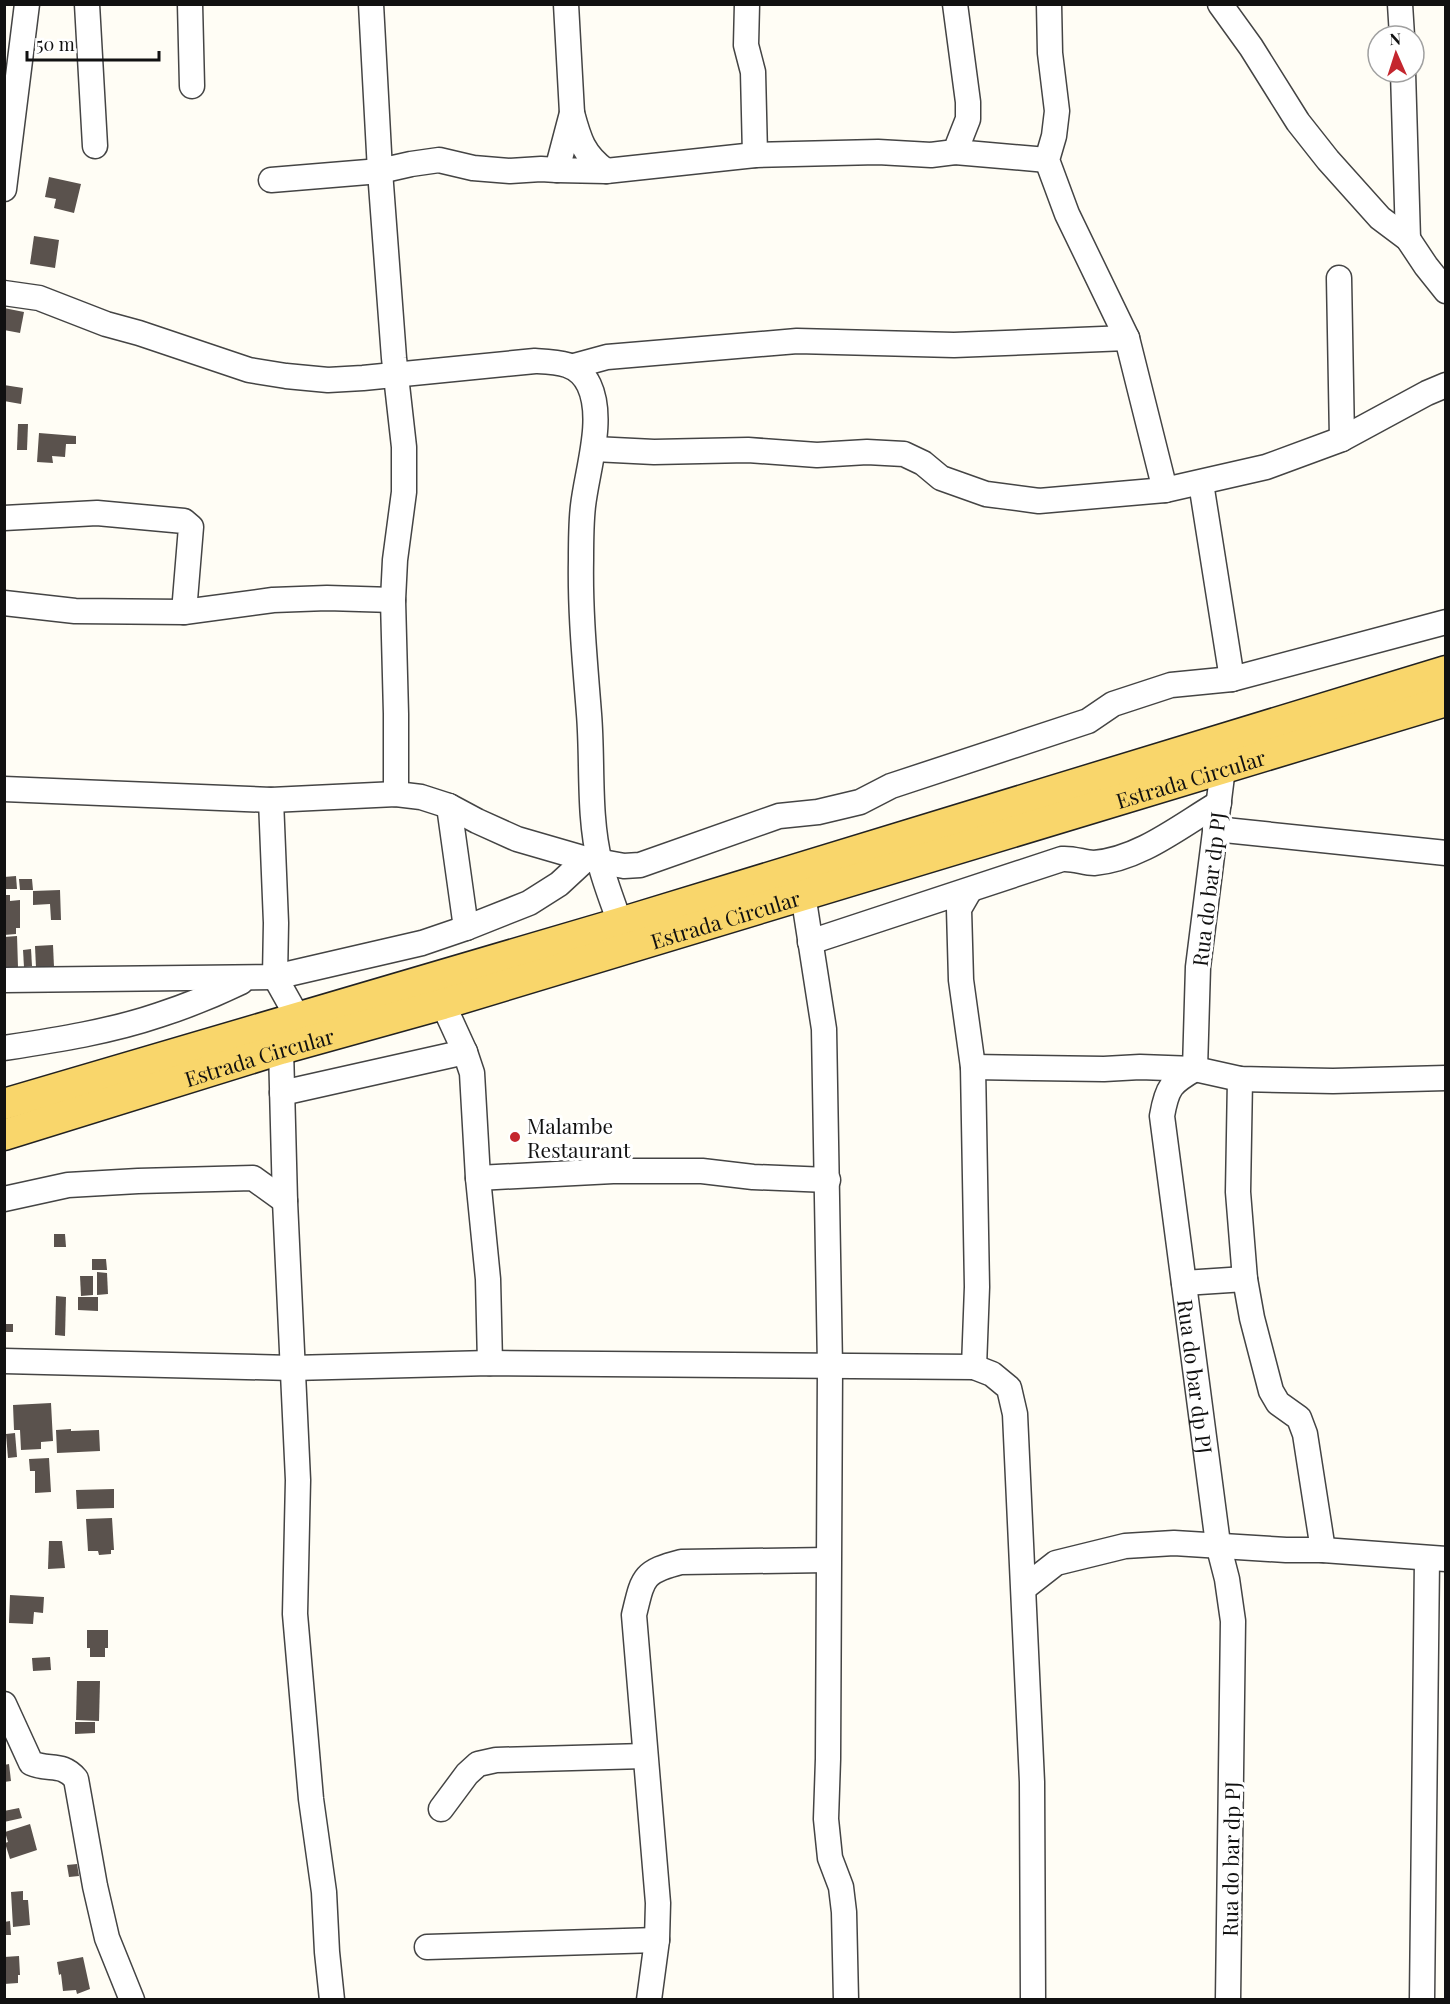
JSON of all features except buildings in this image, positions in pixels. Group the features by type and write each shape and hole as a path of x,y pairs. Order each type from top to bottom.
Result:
{"main road":[{"name":"Estrada Circular","path":"4,1104 620,923 1446,671"},
{"name":"Estrada Circular","path":"4,1135 281,1049 443,1004 1446,701"}],"street":[{"path":"5,186 27,4"},
{"path":"87,4 95,146"},
{"path":"190,4 192,86"},
{"path":"371,4 380,171 404,447 404,492 395,560 393,600 396,794"},
{"path":"566,4 572,113 586,153 593,162 606,171"},
{"path":"747,4 746,45 753,72 755,155"},
{"path":"955,4 968,102 968,119 955,152"},
{"path":"1049,4 1050,53 1057,111 1054,136 1047,160 1066,214 1127,338 1165,490"},
{"path":"1220,4 1298,122 1328,160 1380,218 1408,239 1446,291"},
{"path":"1400,4 1401,24"},
{"path":"1403,84 1408,239"},
{"path":"558,170 572,113"},
{"path":"271,180 380,171 439,160 473,168 510,171 541,169 606,171 755,155 878,152 931,155 955,152 1047,160"},
{"path":"1339,278 1342,439"},
{"path":"4,293 39,298 106,324 249,370 328,380 535,361 558,362 574,366 607,357 797,341 954,345 1127,338"},
{"path":"574,366 589,385 595,411 594,449 589,462 582,508 581,626 591,744 593,861 620,923"},
{"path":"594,449 654,452 748,450 817,455 867,452 904,454 923,463 941,478 986,494 1039,501 1165,490 1266,467 1342,439 1446,385"},
{"path":"1201,483 1232,679"},
{"path":"4,518 97,513 184,521 191,527 184,612"},
{"path":"4,603 75,611 184,612 273,600 327,598 393,600"},
{"path":"4,789 271,800 396,794 421,797 449,806 517,838 593,861 624,866 640,865 778,816 818,812 860,802 891,786 1088,721 1113,704 1171,685 1232,679 1446,622"},
{"name":"Rua do bar dp PJ","path":"1223,768 1198,967 1195,1069 1174,1082 1165,1098 1162,1116 1218,1544 1227,1579 1233,1621 1228,2000"},
{"path":"271,800 276,923 275,977 297,1018"},
{"path":"810,942 957,899 1062,859 1074,858 1090,863 1113,860 1138,852 1219,803"},
{"path":"449,806 466,928"},
{"path":"1215,829 1446,853"},
{"path":"4,980 275,977 422,943 466,928 529,903 593,861"},
{"path":"802,894 824,1029 830,1367 828,1759 825,1819 830,1858 841,1887 844,1912 846,2000"},
{"path":"957,899 961,980 973,1067 977,1287 974,1367"},
{"path":"4,1048 69,1037 157,1016 249,979"},
{"path":"443,1004 472,1073 478,1178 488,1279 490,1364"},
{"path":"281,1049 285,1201 298,1480 294,1614 311,1799 324,1892 332,2000"},
{"path":"282,1093 465,1052"},
{"path":"973,1067 1195,1069 1240,1079 1333,1081 1446,1078"},
{"path":"1240,1079 1238,1192 1245,1279 1252,1318 1271,1390 1278,1403 1299,1418 1305,1434 1323,1550"},
{"path":"253,1179 284,1149"},
{"path":"478,1178 613,1171 702,1171 753,1178 828,1180"},
{"path":"4,1199 77,1184 253,1179 285,1201"},
{"path":"1184,1283 1245,1279"},
{"path":"4,1361 292,1368 490,1364 974,1367 992,1374 1009,1388 1015,1414 1032,1782 1033,2000"},
{"path":"1024,1588 1056,1563 1125,1546 1174,1543 1218,1544 1436,1559 1422,2000"},
{"path":"1021,1551 1056,1563"},
{"path":"649,2000 657,1940 658,1903 634,1615 640,1587 658,1568 681,1562 828,1560"},
{"path":"4,1704 9,1727 31,1762 40,1767 69,1770 76,1779 94,1886 106,1938 132,2000"},
{"path":"441,1809 467,1774 478,1764 496,1760 645,1756"},
{"path":"427,1947 657,1940"}],"place":[{"name":"Malambe Restaurant","path":"515,1137"}]}
